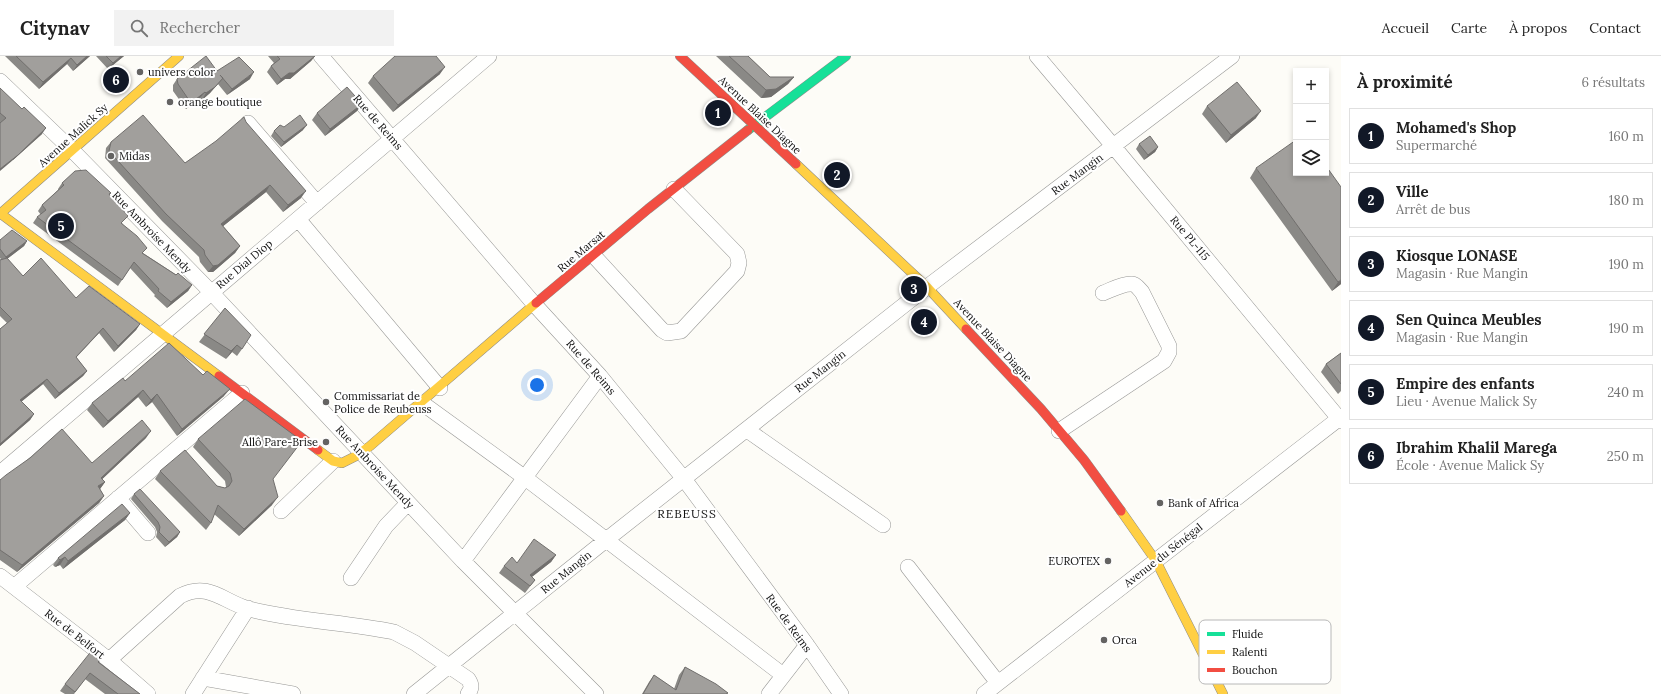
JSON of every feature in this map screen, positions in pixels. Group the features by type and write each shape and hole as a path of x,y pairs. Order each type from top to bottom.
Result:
{"main road":[{"name":"Avenue Malick Sy","path":"0,214 179,56"},
{"name":"Avenue Blaise Diagne","path":"680,56 927,287 978,340 1059,431 1084,460 1156,561 1199,646"},
{"name":"Rue Marsat","path":"333,461 342,463 361,452 440,388 535,305 674,188 753,125 846,56"},
{"path":"0,214 333,461"},
{"name":"Avenue Blaise Diagne","path":"1218,684 1223,694"}],"street":[{"name":"Rue de Reims","path":"321,56 535,305 600,376 684,479 841,694"},
{"name":"Rue Dial Diop","path":"0,473 489,56"},
{"name":"Rue PL-115","path":"1037,56 1340,419"},
{"name":"Rue Mangin","path":"414,694 606,540 927,287 1114,147 1232,56"},
{"name":"Rue Ambroise Mendy","path":"0,81 73,151 211,292 463,561 514,614 596,694"},
{"path":"248,124 317,203"},
{"path":"594,256 662,330 667,333 681,331 737,271 739,262 737,254 674,188"},
{"path":"298,219 440,388"},
{"path":"1059,431 1164,361 1169,352 1169,346 1142,292 1136,285 1126,285 1103,293"},
{"path":"463,561 600,376"},
{"path":"15,586 118,498 184,451 242,393"},
{"path":"422,403 524,477 783,674"},
{"name":"Avenue du Sénégal","path":"984,694 1340,419"},
{"path":"747,430 883,525"},
{"path":"281,510 333,461"},
{"path":"118,498 148,533"},
{"path":"352,578 386,526 408,502"},
{"path":"908,567 998,684"},
{"name":"Rue de Belfort","path":"0,576 15,586 109,660 148,694"},
{"path":"109,660 180,596 189,592 203,590 213,592 248,608 306,619 371,627 394,632 416,643 468,679 471,684 471,689 468,694"},
{"path":"193,694 248,608"},
{"path":"769,694 806,645"},
{"path":"203,678 293,694"}],"building":[{"path":"16,56 87,56 77,65 71,58 43,82"},
{"path":"106,56 121,56 113,63"},
{"path":"206,56 217,71 239,57 254,72 232,89 223,78 215,87 206,93 205,92 191,103 178,84 177,79"},
{"path":"277,56 315,56 294,73 289,73 281,79 271,66 280,59"},
{"path":"395,56 436,56 445,67 398,105 373,76"},
{"path":"729,56 748,56 770,77 794,77 776,89 766,90"},
{"path":"1237,82 1261,111 1231,135 1207,106"},
{"path":"347,87 362,104 330,129 317,113"},
{"path":"0,88 22,109 24,107 46,128 18,155 0,169 0,123 6,118 0,113"},
{"path":"143,115 185,163 216,141 244,117 246,122 306,191 288,205 270,185 221,224 240,246 218,265 213,266 205,255 204,250 166,214 109,151 111,142"},
{"path":"300,115 307,125 284,142 274,131 280,125 284,127"},
{"path":"1150,136 1158,147 1148,155 1139,144"},
{"path":"1293,142 1293,176 1329,176 1329,170 1341,187 1341,280 1338,282 1256,168"},
{"path":"86,170 111,193 109,194 128,216 121,223 137,236 147,248 142,253 176,275 178,273 192,285 171,302 158,291 159,289 134,262 122,280 37,217 46,210 42,205 64,185 62,183 75,171"},
{"path":"12,230 27,241 6,257 0,249 0,240"},
{"path":"7,258 23,276 41,258 76,298 89,286 140,324 118,346 103,328 76,357 87,371 59,393 47,379 20,400 34,414 0,444 0,329 12,319 0,307 0,260"},
{"path":"225,308 251,335 242,349 237,345 231,351 204,334"},
{"path":"169,343 203,375 207,371 230,389 182,429 157,394 151,400 143,390 108,421 92,403 123,378 125,381"},
{"path":"1341,353 1341,384 1326,364"},
{"path":"245,399 302,441 273,479 278,497 244,529 218,505 211,523 160,471 185,450 217,486 225,488 229,486 232,481 230,473 198,439"},
{"path":"142,420 151,431 101,478 105,482 98,486 104,496 22,565 0,550 0,480 30,458 62,429 92,463"},
{"path":"140,489 180,532 169,542 159,532 160,527 158,522 134,494"},
{"path":"122,504 130,513 68,561 65,557 60,560 58,558"},
{"path":"534,539 556,555 530,575 535,580 530,586 504,566 512,557 517,563"},
{"path":"93,649 103,657 98,662 140,694 118,694 90,673 75,692 65,684"},
{"path":"685,667 716,684 728,693 643,694 654,675 676,690"}],"traffic: fast":[{"path":"748,130 846,56"}],"traffic: slow":[{"path":"0,214 179,56"},
{"path":"796,164 927,287 966,329"},
{"path":"1,214 219,376"},
{"path":"318,450 333,461 342,463 356,456 370,446 536,303"},
{"path":"1121,511 1156,561 1199,646"},
{"path":"1218,684 1223,694"}],"traffic: jam":[{"path":"680,56 796,164"},
{"path":"536,303 648,209 748,130"},
{"path":"966,329 1041,409 1084,460 1121,511"},
{"path":"219,376 318,450"}],"place":[{"name":"univers color","path":"140,72"},
{"name":"Ibrahim Khalil Marega","path":"116,80"},
{"name":"orange boutique","path":"170,102"},
{"name":"Mohamed's Shop","path":"718,113"},
{"name":"Midas","path":"111,156"},
{"name":"Ville","path":"837,175"},
{"name":"Empire des enfants","path":"61,226"},
{"name":"Kiosque LONASE","path":"914,289"},
{"name":"Sen Quinca Meubles","path":"924,322"},
{"name":"Commissariat de Police de Reubeuss","path":"326,402"},
{"name":"Allô Pare-Brise","path":"326,442"},
{"name":"Bank of Africa","path":"1160,503"},
{"name":"EUROTEX","path":"1108,561"},
{"name":"Orca","path":"1104,640"}],"district":[{"name":"REBEUSS","path":"687,514"}]}
